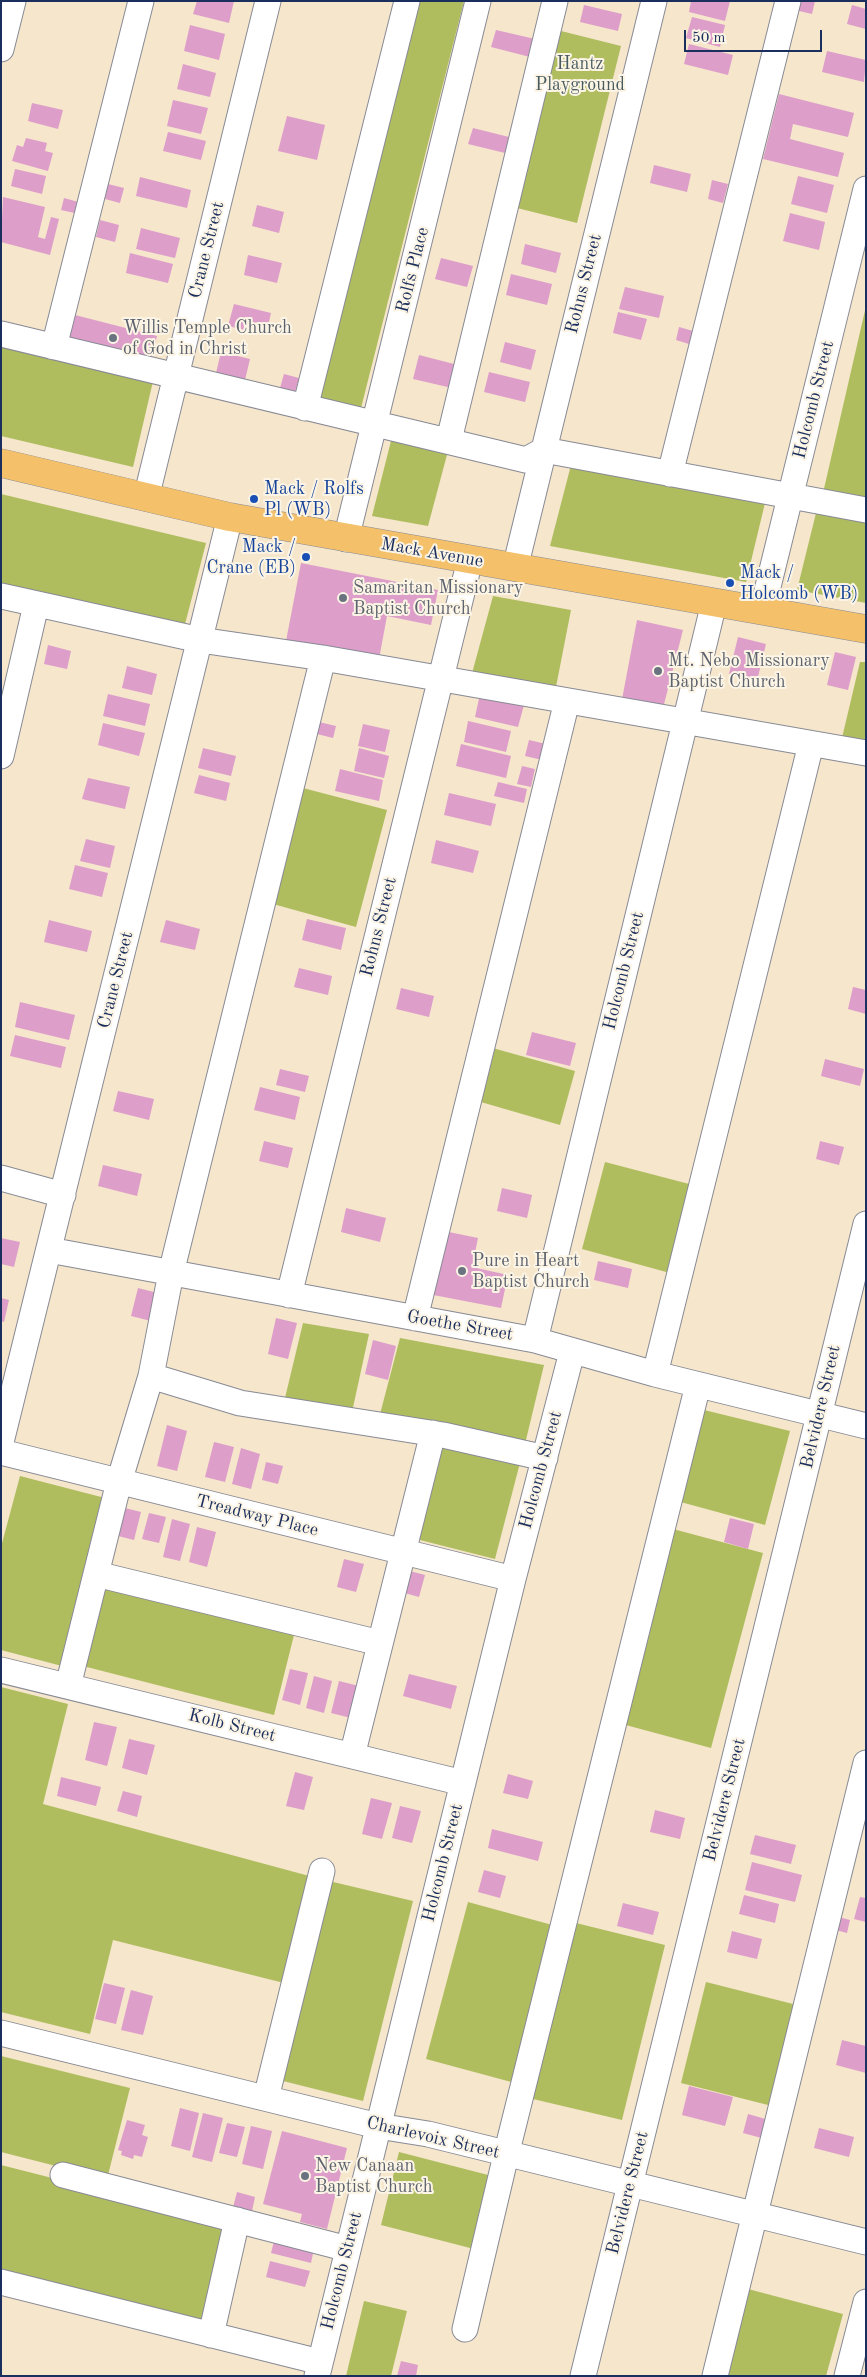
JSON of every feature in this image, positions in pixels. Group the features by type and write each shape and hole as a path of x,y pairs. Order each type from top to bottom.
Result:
{"main road":[{"name":"Mack Avenue","path":"1,463 230,517 346,539 866,629"}],"street":[{"path":"1,49 13,1"},
{"path":"54,347 141,1"},
{"name":"Crane Street","path":"146,498 268,1"},
{"path":"304,408 407,1"},
{"name":"Rolfs Place","path":"346,539 478,1"},
{"path":"449,440 556,1"},
{"name":"Rohns Street","path":"515,568 654,1"},
{"path":"670,474 788,1"},
{"name":"Holcomb Street","path":"762,611 866,189"},
{"path":"1,334 526,460 544,450 790,498 866,510"},
{"name":"Crane Street","path":"1,1442 230,517"},
{"name":"Rohns Street","path":"289,1295 470,560"},
{"path":"1,596 200,640 323,658 440,680 685,720 866,753"},
{"name":"Holcomb Street","path":"534,1340 714,602"},
{"path":"1,756 36,604"},
{"path":"68,1686 119,1482 151,1376 171,1273 323,658"},
{"path":"415,1318 567,701"},
{"path":"654,1374 812,744"},
{"path":"1,1178 63,1195"},
{"name":"Belvidere Street","path":"583,2376 866,1224"},
{"name":"Goethe Street","path":"49,1250 534,1340 654,1374 866,1426"},
{"name":"Holcomb Street","path":"319,2369 513,1579 572,1352"},
{"path":"151,1376 240,1403 433,1433 545,1458"},
{"path":"465,2329 506,2155 698,1385"},
{"path":"352,1756 433,1433"},
{"name":"Treadway Place","path":"1,1452 513,1579"},
{"path":"96,1574 380,1643"},
{"name":"Kolb Street","path":"1,1670 463,1783"},
{"path":"715,2376 753,2214 866,1763"},
{"path":"266,2098 322,1871"},
{"name":"Charlevoix Street","path":"1,2033 378,2126 428,2134 506,2155 866,2242"},
{"path":"63,2175 348,2249"},
{"path":"211,2334 237,2220"},
{"path":"1,2282 211,2334 319,2369"},
{"path":"847,2376 866,2302"}],"green space":[{"path":"416,1 464,1 360,412 315,400"},
{"name":"Hantz Playground","path":"557,30 621,46 577,223 513,207"},
{"path":"866,306 866,502 823,493"},
{"path":"1,340 154,377 133,467 1,436"},
{"path":"392,437 448,451 428,526 372,516"},
{"path":"571,465 765,503 746,582 550,546"},
{"path":"1,494 206,543 183,632 1,587"},
{"path":"817,509 866,518 866,603 797,590"},
{"path":"493,596 571,610 555,692 471,677"},
{"path":"860,662 866,662 866,747 841,742"},
{"path":"303,788 387,810 356,927 273,904"},
{"path":"489,1047 575,1071 560,1125 474,1100"},
{"path":"605,1162 693,1185 670,1273 582,1249"},
{"path":"303,1323 369,1334 352,1412 284,1402"},
{"path":"400,1338 544,1365 525,1444 379,1418"},
{"path":"700,1409 790,1431 765,1525 677,1501"},
{"path":"440,1440 521,1459 495,1559 416,1539"},
{"path":"20,1476 105,1498 62,1666 1,1650 1,1547"},
{"path":"673,1529 763,1553 711,1748 622,1724"},
{"path":"100,1581 295,1631 274,1715 79,1665"},
{"path":"1,1687 68,1704 43,1804 313,1877 288,1984 113,1940 90,2034 1,2012"},
{"path":"329,1881 413,1901 363,2101 279,2080"},
{"path":"468,1902 556,1926 515,2083 426,2059"},
{"path":"576,1923 665,1945 622,2120 533,2099"},
{"path":"706,1982 797,2005 772,2106 681,2083"},
{"path":"1,2056 130,2088 107,2179 1,2152"},
{"path":"399,2152 492,2176 474,2249 381,2225"},
{"path":"1,2165 233,2224 207,2328 1,2276"},
{"path":"748,2289 843,2314 826,2376 725,2376"},
{"path":"364,2301 407,2311 391,2376 346,2376"}],"building":[{"path":"197,1 234,1 229,23 193,14"},
{"path":"691,1 730,1 725,21 689,12"},
{"path":"797,1 815,1 812,14 795,10"},
{"path":"584,5 622,14 618,31 580,22"},
{"path":"852,5 866,9 866,29 847,24"},
{"path":"692,17 725,25 720,47 686,38"},
{"path":"190,25 225,34 219,60 184,51"},
{"path":"496,30 535,39 530,57 491,47"},
{"path":"689,44 733,55 728,75 684,64"},
{"path":"827,51 866,60 864,82 822,72"},
{"path":"183,64 216,73 210,97 177,89"},
{"path":"779,94 854,113 848,137 793,124 790,139 844,153 838,177 763,159"},
{"path":"173,100 208,108 201,134 167,126"},
{"path":"32,103 63,110 58,129 28,121"},
{"path":"287,116 325,125 317,160 278,151"},
{"path":"473,128 509,137 505,153 468,144"},
{"path":"168,132 206,141 201,160 163,151"},
{"path":"26,138 47,143 45,151 53,153 48,171 12,161 17,145 23,147"},
{"path":"654,165 691,174 687,192 650,183"},
{"path":"15,169 46,176 42,194 11,186"},
{"path":"798,176 834,185 827,213 791,204"},
{"path":"140,177 191,190 187,208 136,196"},
{"path":"712,180 728,184 723,203 708,199"},
{"path":"108,184 124,188 120,203 105,199"},
{"path":"3,197 45,207 38,237 45,239 51,217 59,219 50,255 1,242"},
{"path":"64,198 82,203 79,214 61,210"},
{"path":"257,205 284,212 279,233 252,226"},
{"path":"790,213 825,222 819,250 783,241"},
{"path":"100,220 119,225 115,242 96,237"},
{"path":"141,228 180,238 175,258 136,249"},
{"path":"525,244 561,253 556,273 521,264"},
{"path":"130,253 173,264 168,283 126,273"},
{"path":"248,255 282,263 277,283 244,275"},
{"path":"441,258 473,266 467,287 435,279"},
{"path":"511,274 552,284 547,305 506,295"},
{"path":"625,287 664,296 659,318 619,309"},
{"path":"234,304 271,313 266,335 228,326"},
{"path":"618,312 647,319 641,340 613,333"},
{"name":"Willis Temple Church of God in Christ","path":"75,315 157,336 151,361 69,339"},
{"path":"679,327 693,331 689,344 676,340"},
{"path":"505,342 536,350 531,370 500,362"},
{"path":"221,352 250,359 245,380 216,373"},
{"path":"419,355 458,365 452,388 413,379"},
{"path":"489,372 530,382 525,402 484,392"},
{"path":"284,374 299,378 295,392 280,388"},
{"name":"Samaritan Missionary Baptist Church","path":"301,563 438,590 431,625 387,616 379,659 286,641"},
{"name":"Mt. Nebo Missionary Baptist Church","path":"637,620 683,630 661,716 620,710"},
{"path":"738,637 766,644 757,681 729,674"},
{"path":"48,645 71,651 67,669 44,664"},
{"path":"835,652 856,657 848,690 827,685"},
{"path":"127,666 157,674 152,695 122,688"},
{"path":"108,694 150,704 145,726 103,716"},
{"path":"480,694 524,705 518,727 475,717"},
{"path":"468,721 511,731 506,752 464,742"},
{"path":"319,722 336,726 333,738 317,734"},
{"path":"103,723 145,733 139,756 98,745"},
{"path":"363,724 390,730 385,752 358,746"},
{"path":"529,740 546,744 542,760 525,756"},
{"path":"461,744 511,756 506,778 456,766"},
{"path":"203,748 236,756 231,776 198,768"},
{"path":"359,748 389,756 384,778 354,771"},
{"path":"522,766 535,769 531,787 517,784"},
{"path":"340,769 383,780 379,801 335,791"},
{"path":"199,775 230,783 226,801 194,793"},
{"path":"88,778 130,787 125,809 82,799"},
{"path":"498,782 527,789 524,803 494,796"},
{"path":"449,793 496,804 491,826 444,815"},
{"path":"86,839 115,846 110,868 80,861"},
{"path":"436,840 479,851 473,873 431,863"},
{"path":"75,865 108,873 102,897 69,889"},
{"path":"307,919 346,928 341,950 302,940"},
{"path":"49,920 92,931 87,952 44,942"},
{"path":"166,920 200,929 195,950 160,942"},
{"path":"299,968 332,976 328,995 294,987"},
{"path":"853,987 866,990 866,1014 848,1009"},
{"path":"401,988 434,996 429,1017 396,1009"},
{"path":"20,1002 75,1015 69,1040 15,1027"},
{"path":"532,1032 576,1043 570,1066 526,1055"},
{"path":"15,1035 66,1047 61,1068 10,1056"},
{"path":"825,1059 864,1069 860,1086 821,1076"},
{"path":"280,1069 309,1076 305,1092 276,1085"},
{"path":"260,1087 300,1097 295,1120 254,1110"},
{"path":"118,1091 154,1099 149,1120 113,1111"},
{"path":"264,1141 293,1148 288,1168 259,1161"},
{"path":"820,1141 844,1147 839,1165 816,1159"},
{"path":"103,1165 142,1174 137,1196 98,1186"},
{"path":"502,1188 532,1195 527,1218 497,1211"},
{"path":"346,1208 386,1218 380,1242 341,1232"},
{"name":"Pure in Heart Baptist Church","path":"444,1231 478,1238 472,1267 508,1275 501,1308 428,1294"},
{"path":"1,1238 20,1242 14,1267 1,1264"},
{"path":"598,1261 632,1269 628,1288 594,1280"},
{"path":"138,1288 158,1293 151,1321 131,1316"},
{"path":"1,1298 9,1300 4,1322 1,1321"},
{"path":"276,1318 297,1323 288,1359 268,1354"},
{"path":"373,1340 396,1346 388,1380 365,1374"},
{"path":"167,1425 187,1431 177,1471 157,1466"},
{"path":"214,1442 234,1447 225,1482 205,1477"},
{"path":"241,1448 260,1454 251,1489 232,1484"},
{"path":"266,1462 283,1466 278,1484 262,1480"},
{"path":"121,1507 141,1512 134,1540 114,1535"},
{"path":"149,1513 166,1517 159,1543 142,1539"},
{"path":"730,1518 754,1524 748,1549 724,1542"},
{"path":"172,1519 190,1524 180,1561 163,1557"},
{"path":"197,1527 216,1532 207,1567 189,1562"},
{"path":"344,1559 364,1564 356,1592 337,1587"},
{"path":"406,1570 425,1575 419,1597 401,1592"},
{"path":"290,1669 308,1673 300,1705 282,1700"},
{"path":"409,1674 457,1686 451,1709 403,1696"},
{"path":"314,1676 332,1681 324,1713 306,1708"},
{"path":"339,1681 359,1686 351,1718 331,1713"},
{"path":"94,1722 117,1727 107,1766 85,1760"},
{"path":"129,1739 155,1745 147,1775 122,1768"},
{"path":"295,1772 313,1777 304,1810 286,1806"},
{"path":"508,1774 533,1781 528,1799 503,1793"},
{"path":"61,1777 101,1787 96,1806 57,1796"},
{"path":"123,1791 142,1796 137,1817 117,1811"},
{"path":"371,1798 392,1803 382,1839 362,1834"},
{"path":"400,1806 421,1811 412,1843 392,1838"},
{"path":"655,1810 685,1818 680,1839 650,1832"},
{"path":"492,1829 543,1842 538,1861 488,1848"},
{"path":"755,1835 796,1845 791,1864 750,1854"},
{"path":"752,1862 802,1875 795,1902 745,1890"},
{"path":"484,1870 506,1876 500,1898 478,1892"},
{"path":"744,1895 779,1904 775,1923 739,1914"},
{"path":"860,1897 866,1898 866,1922 854,1919"},
{"path":"623,1903 659,1912 653,1935 617,1926"},
{"path":"835,1916 850,1920 847,1933 832,1929"},
{"path":"732,1931 762,1939 757,1959 727,1952"},
{"path":"104,1983 125,1988 116,2024 95,2019"},
{"path":"131,1990 153,1996 143,2035 121,2030"},
{"path":"842,2040 866,2046 866,2073 836,2065"},
{"path":"689,2086 733,2097 725,2126 682,2115"},
{"path":"180,2108 199,2113 190,2151 171,2146"},
{"path":"203,2113 223,2118 212,2162 192,2157"},
{"path":"748,2114 769,2120 765,2139 743,2133"},
{"path":"127,2120 145,2125 142,2135 148,2137 142,2157 134,2155 133,2159 121,2155 122,2151 118,2150"},
{"path":"227,2123 245,2127 237,2157 219,2153"},
{"path":"251,2126 272,2131 263,2169 242,2164"},
{"path":"819,2128 854,2137 849,2157 814,2148"},
{"name":"New Canaan Baptist Church","path":"282,2131 347,2148 327,2229 300,2222 302,2214 263,2204"},
{"path":"237,2192 255,2197 251,2216 232,2211"},
{"path":"276,2233 315,2244 311,2263 271,2253"},
{"path":"270,2261 310,2271 305,2287 266,2277"},
{"path":"401,2361 418,2365 416,2376 397,2376"}],"place":[{"name":"Willis Temple Church of God in Christ","path":"113,338"},
{"name":"Mack / Rolfs Pl (WB)","path":"254,499"},
{"name":"Mack / Crane (EB)","path":"306,557"},
{"name":"Mack / Holcomb (WB)","path":"730,583"},
{"name":"Samaritan Missionary Baptist Church","path":"343,598"},
{"name":"Mt. Nebo Missionary Baptist Church","path":"658,671"},
{"name":"Pure in Heart Baptist Church","path":"462,1271"},
{"name":"New Canaan Baptist Church","path":"305,2176"}]}
